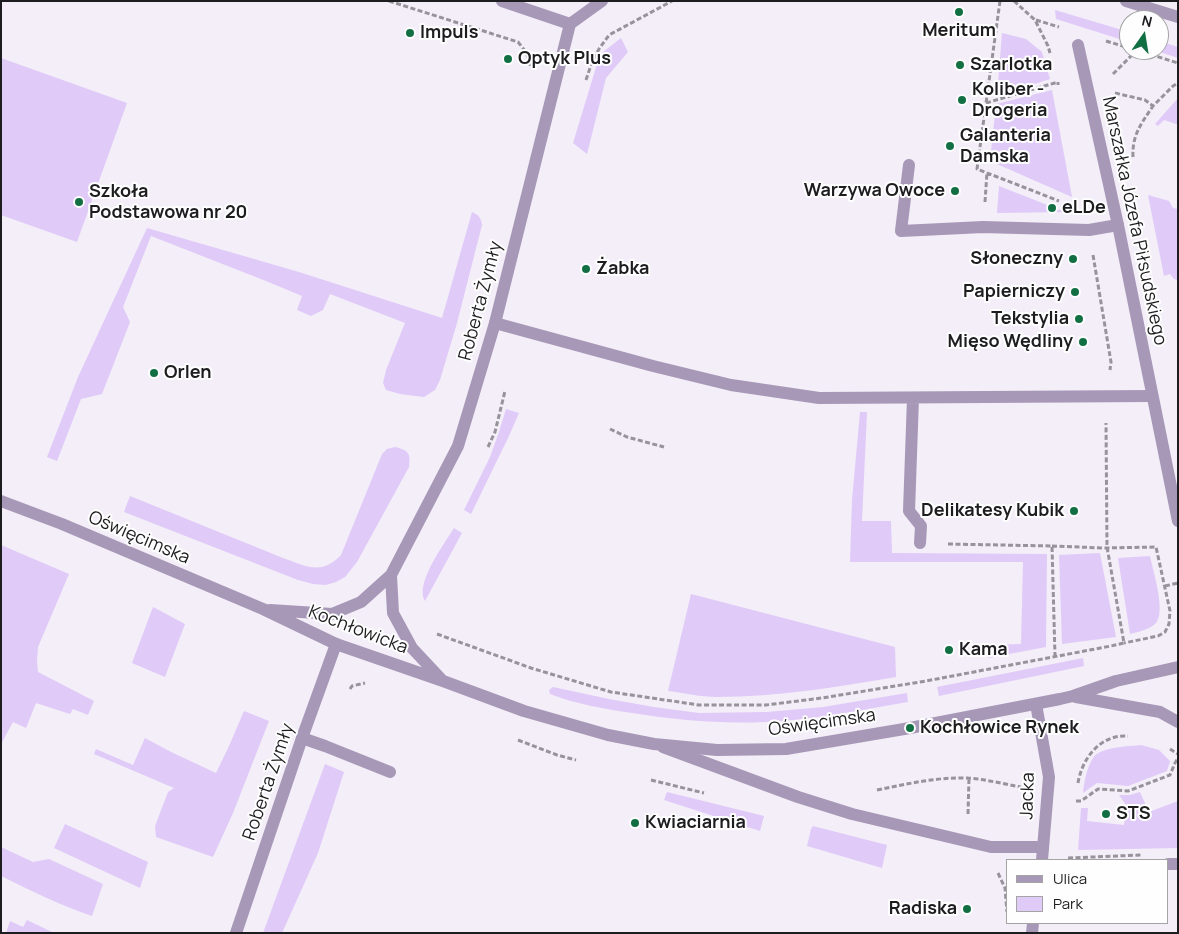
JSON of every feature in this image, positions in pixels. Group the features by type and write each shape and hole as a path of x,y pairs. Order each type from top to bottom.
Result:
{"street":[{"path":"502,1 570,24 602,1"},
{"path":"1126,1 1178,17"},
{"name":"Roberta Żymły","path":"263,609 332,614 361,602 391,575 458,446 495,323 570,24"},
{"name":"Marszałka Józefa Piłsudskiego","path":"1078,45 1118,225 1178,521"},
{"path":"909,165 901,231 983,227 1089,230 1118,225"},
{"path":"495,323 730,386 818,398 1152,396"},
{"path":"913,398 909,511 921,526 920,543"},
{"name":"Oświęcimska","path":"1,501 62,524 263,609"},
{"path":"391,575 393,613 412,648 443,681"},
{"name":"Kochłowicka","path":"263,609 336,644 443,681"},
{"name":"Roberta Żymły","path":"236,933 336,644"},
{"name":"Oświęcimska","path":"443,681 524,711 608,735 654,744 717,750 786,749 1036,704 1073,696 1116,681 1178,667"},
{"path":"1073,696 1160,712 1178,722"},
{"name":"Jacka","path":"1036,704 1049,777 1042,854"},
{"path":"302,738 390,772"},
{"path":"654,744 798,798 852,814 990,847 1042,854"}],"path":[{"path":"389,1 518,42 525,50 530,69"},
{"path":"586,80 599,48 609,35 672,1"},
{"path":"1000,1 977,168 1085,211 1111,362 1106,396 1107,547 1124,643"},
{"path":"1014,1 1035,20 1048,46 1050,55"},
{"path":"1106,90 1110,76 1126,60"},
{"path":"1166,60 1178,64"},
{"path":"1055,73 1060,92"},
{"path":"986,103 1058,82 1106,90 1145,100 1153,106 1178,83"},
{"path":"485,454 495,432 506,386"},
{"path":"610,429 627,437 664,447"},
{"path":"432,630 438,634 531,668 611,692 699,706 766,705 926,681 1158,636 1165,632 1169,624 1170,612 1156,547 920,543"},
{"path":"1052,546 1055,656"},
{"path":"1165,586 1178,583"},
{"path":"1134,737 1115,737 1098,745 1087,757 1080,772 1076,801 1081,801 1098,789 1128,791 1170,775 1178,758"},
{"path":"1164,746 1178,754"},
{"path":"852,814 860,796 869,792 927,780 948,778 969,778 1048,791 1076,793"},
{"path":"1068,859 1149,854"}],"green space":[{"path":"1055,10 1119,29 1119,39 1056,19"},
{"path":"1002,33 1026,39 1042,52 1050,79 997,96"},
{"path":"621,38 628,52 606,78 587,154 573,143 597,64 603,52"},
{"path":"1169,44 1178,47 1178,58 1169,55"},
{"path":"1,58 127,103 77,242 1,215"},
{"path":"1052,90 1072,197 990,161 996,104"},
{"path":"1178,98 1178,123 1164,120 1158,126 1155,124"},
{"path":"999,186 1065,212 997,213"},
{"path":"1148,195 1169,201 1173,208 1178,209 1178,280 1174,279 1170,274 1164,276"},
{"path":"472,212 479,217 482,225 457,323 440,380 435,390 424,397 386,390 383,383 386,370 405,323 330,294 323,310 311,316 297,310 302,296 151,236 123,307 130,322 102,394 81,399 57,461 47,457 78,377 147,228 299,272 442,318"},
{"path":"506,409 519,413 471,514 464,510 490,457"},
{"path":"860,412 867,412 862,521 891,521 892,553 1047,554 1046,647 988,658 989,645 1021,644 1023,562 850,562 852,500"},
{"path":"395,447 403,449 408,453 409,467 357,562 345,577 326,585 298,580 124,512 130,496 283,558 306,566 320,567 334,561 341,555 382,454 387,449"},
{"path":"454,528 462,533 425,601 423,594 427,574"},
{"path":"1,545 69,574 38,647 38,672 94,701 88,715 73,709 70,714 36,703 26,728 13,722 1,744"},
{"path":"1100,553 1116,637 1062,644 1059,555"},
{"path":"1150,556 1159,600 1159,617 1151,627 1130,634 1118,558"},
{"path":"691,594 895,647 896,677 830,688 740,697 699,696 668,691"},
{"path":"153,607 185,624 165,677 132,663"},
{"path":"1083,658 1084,666 939,696 937,687"},
{"path":"553,687 609,699 699,713 767,712 823,707 907,693 908,702 801,719 765,722 715,722 665,718 590,706 550,694 549,690"},
{"path":"244,711 269,721 233,813 213,857 156,837 155,826 168,792 174,788 94,754 96,749 133,765 145,738 216,773"},
{"path":"1141,745 1159,750 1170,761 1167,771 1128,786 1097,783 1083,793 1087,770 1097,754 1115,748"},
{"path":"325,764 344,772 318,853 282,933 263,933"},
{"path":"667,792 764,816 760,831 664,800"},
{"path":"1140,792 1149,812 1178,801 1178,848 1078,850 1081,808 1088,808 1087,821 1124,825 1126,805 1119,795 1130,795"},
{"path":"65,824 148,862 140,888 54,848"},
{"path":"813,826 887,845 882,868 807,846"},
{"path":"1,847 33,862 49,859 103,884 92,916 46,898 1,876"},
{"path":"27,920 54,933 6,933 10,921 23,927"}],"place":[{"name":"Meritum","path":"959,12"},
{"name":"Impuls","path":"410,33"},
{"name":"Optyk Plus","path":"508,59"},
{"name":"Szarlotka","path":"960,65"},
{"name":"Koliber - Drogeria","path":"962,100"},
{"name":"Galanteria Damska","path":"950,146"},
{"name":"Warzywa Owoce","path":"955,191"},
{"name":"Szkoła Podstawowa nr 20","path":"79,202"},
{"name":"eLDe","path":"1052,208"},
{"name":"Słoneczny","path":"1073,259"},
{"name":"Żabka","path":"586,269"},
{"name":"Papierniczy","path":"1075,292"},
{"name":"Tekstylia","path":"1079,319"},
{"name":"Mięso Wędliny","path":"1083,342"},
{"name":"Orlen","path":"154,373"},
{"name":"Delikatesy Kubik","path":"1074,511"},
{"name":"Kama","path":"949,650"},
{"name":"Kochłowice Rynek","path":"910,728"},
{"name":"STS","path":"1106,814"},
{"name":"Kwiaciarnia","path":"635,823"},
{"name":"Radiska","path":"967,909"}]}
